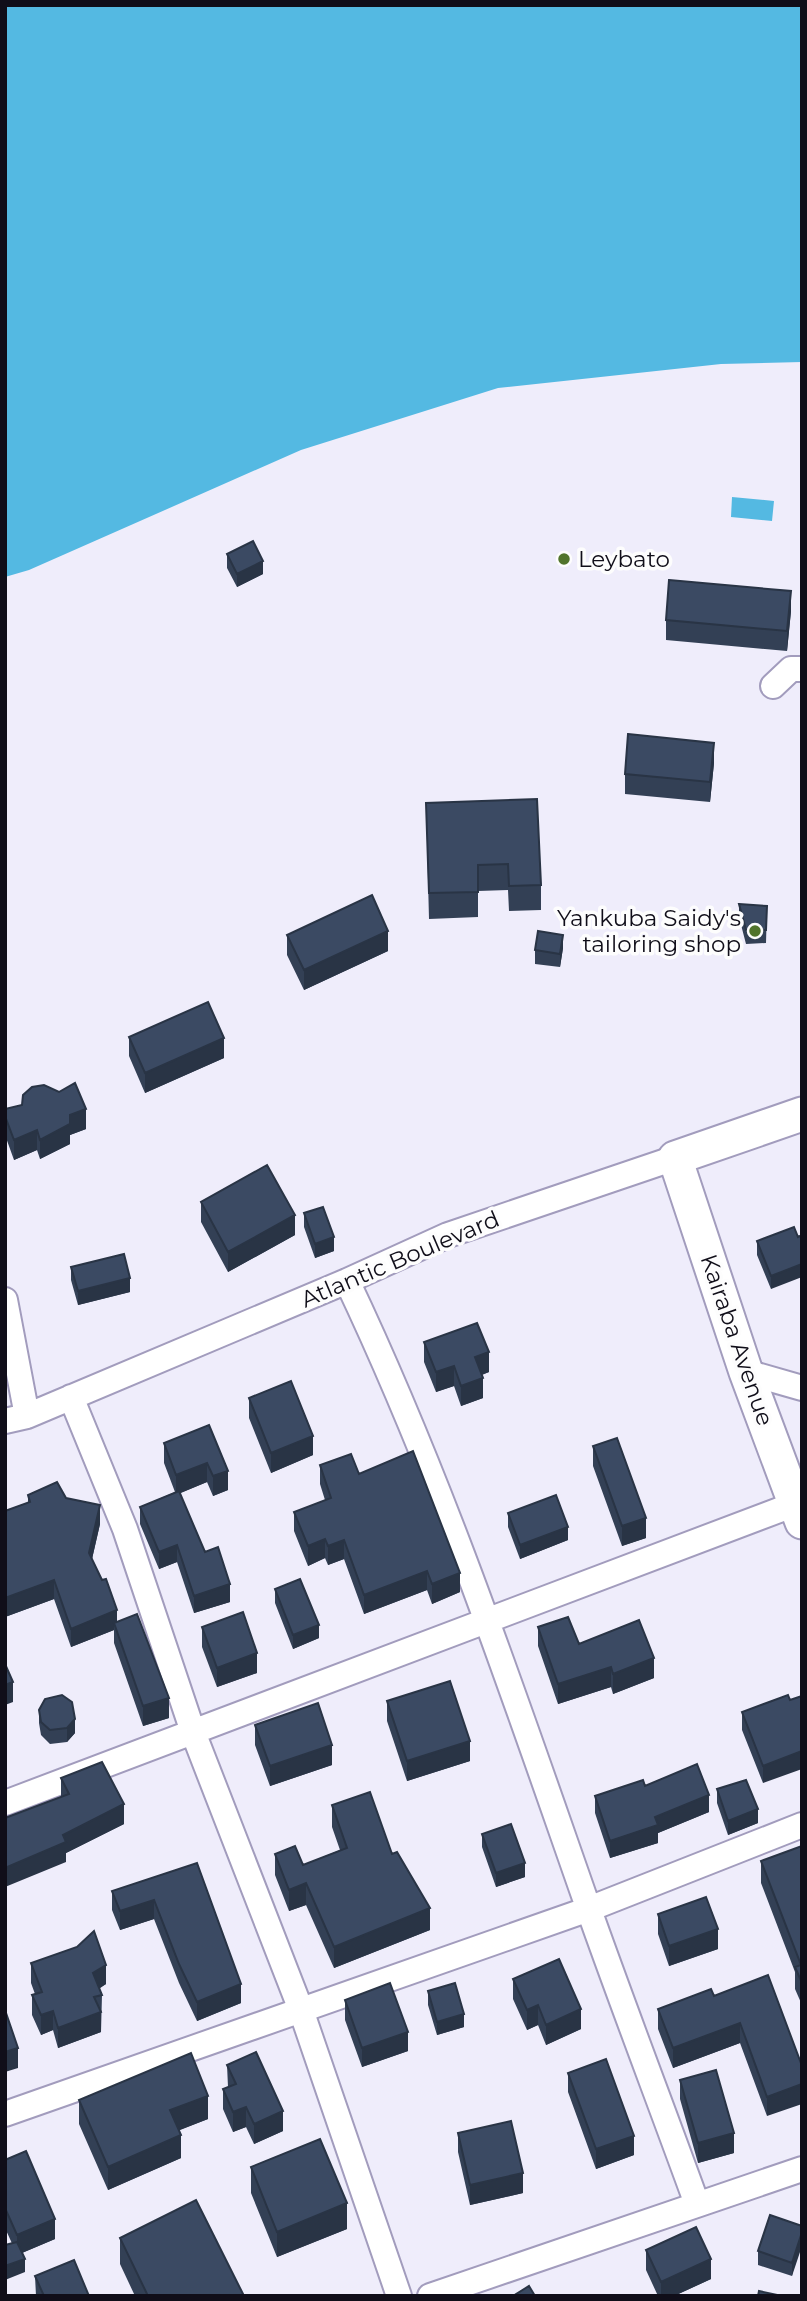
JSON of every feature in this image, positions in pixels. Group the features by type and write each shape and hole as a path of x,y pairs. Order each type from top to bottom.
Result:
{"street":[{"path":"773,686 791,669 802,669"},
{"name":"Atlantic Boulevard","path":"16,1419 347,1281 448,1234 802,1114"},
{"name":"Kairaba Avenue","path":"675,1158 746,1372 799,1513"},
{"path":"347,1281 382,1355 489,1620 589,1909 697,2204"},
{"path":"5,1300 16,1419"},
{"path":"746,1372 802,1388"},
{"path":"71,1397 125,1530 193,1732 301,2010 399,2296"},
{"path":"5,1803 489,1620 799,1513"},
{"path":"5,2114 589,1909 802,1825"},
{"path":"432,2295 802,2169"}],"water":[{"path":"5,5 802,5 802,362 721,364 498,388 301,450 29,570 5,577"},
{"path":"732,497 774,501 772,521 731,517"}],"building":[{"path":"253,541 263,561 237,574 227,554"},
{"path":"669,580 791,591 787,631 666,620"},
{"path":"628,734 714,743 710,782 625,774"},
{"path":"537,799 541,885 509,886 508,864 478,865 478,892 429,893 426,803"},
{"path":"372,895 388,931 304,970 287,935"},
{"path":"739,904 767,906 766,930 746,930"},
{"path":"538,931 563,935 560,954 535,950"},
{"path":"208,1002 224,1038 145,1073 129,1037"},
{"path":"75,1083 86,1109 70,1115 70,1124 40,1140 37,1130 14,1140 5,1109 22,1105 23,1095 32,1087 44,1085 59,1092"},
{"path":"267,1165 295,1215 228,1252 201,1202"},
{"path":"323,1207 334,1237 315,1244 304,1213"},
{"path":"794,1227 798,1237 802,1235 802,1264 771,1276 757,1241"},
{"path":"124,1254 130,1278 78,1291 71,1267"},
{"path":"477,1323 489,1352 475,1357 483,1378 461,1386 454,1366 436,1372 424,1342"},
{"path":"291,1381 313,1436 271,1453 249,1398"},
{"path":"209,1425 228,1471 213,1476 207,1463 176,1475 164,1443"},
{"path":"617,1438 646,1518 622,1526 593,1446"},
{"path":"413,1451 460,1573 432,1584 427,1571 364,1595 344,1540 328,1546 325,1539 308,1546 294,1512 331,1498 320,1465 351,1454 359,1474"},
{"path":"57,1482 66,1498 100,1505 89,1553 102,1580 106,1579 117,1610 71,1629 54,1580 5,1598 5,1511 30,1502 28,1495"},
{"path":"179,1491 205,1552 218,1547 230,1584 194,1596 177,1545 159,1552 140,1507"},
{"path":"556,1495 568,1527 520,1545 508,1513"},
{"path":"300,1579 319,1625 293,1635 275,1589"},
{"path":"243,1612 257,1653 217,1668 202,1627"},
{"path":"137,1614 169,1698 143,1706 114,1623"},
{"path":"568,1617 579,1644 639,1620 654,1658 613,1674 611,1667 558,1684 538,1627"},
{"path":"5,1664 13,1682 5,1685"},
{"path":"450,1681 470,1741 407,1761 387,1701"},
{"path":"62,1695 72,1702 75,1719 67,1728 50,1730 41,1722 39,1710 45,1699"},
{"path":"788,1695 790,1700 802,1696 802,1751 763,1766 742,1712"},
{"path":"318,1703 332,1745 270,1766 255,1725"},
{"path":"102,1762 124,1804 63,1835 66,1842 5,1868 5,1818 69,1794 61,1778"},
{"path":"697,1764 709,1795 655,1817 658,1825 610,1841 595,1796 643,1780 645,1786"},
{"path":"746,1780 758,1809 728,1821 717,1789"},
{"path":"370,1792 392,1854 397,1852 430,1908 334,1947 306,1883 289,1890 275,1854 295,1846 303,1865 347,1848 332,1805"},
{"path":"511,1824 525,1863 496,1873 482,1834"},
{"path":"802,1846 802,1983 795,1967 801,1965 761,1861"},
{"path":"197,1863 241,1984 197,2002 154,1900 120,1911 112,1891"},
{"path":"706,1897 718,1929 669,1946 658,1914"},
{"path":"94,1931 106,1965 93,1973 102,1995 94,1997 101,2012 58,2028 53,2011 41,2015 32,1995 42,1992 31,1963 77,1947"},
{"path":"559,1959 581,2009 546,2025 538,2005 527,2010 513,1979"},
{"path":"768,1975 802,2066 802,2084 767,2097 740,2023 673,2048 658,2009 711,1989 714,1996"},
{"path":"390,1983 408,2032 362,2048 345,2000"},
{"path":"455,1983 464,2014 437,2022 428,1991"},
{"path":"5,2010 18,2048 5,2052"},
{"path":"256,2052 283,2111 254,2124 246,2107 233,2112 223,2089 236,2084 227,2065"},
{"path":"191,2053 208,2096 170,2110 181,2135 108,2167 79,2100"},
{"path":"606,2059 634,2136 596,2149 568,2073"},
{"path":"716,2070 734,2133 698,2143 680,2080"},
{"path":"511,2121 523,2173 470,2185 458,2133"},
{"path":"320,2139 347,2203 277,2232 251,2167"},
{"path":"26,2151 55,2219 17,2235 5,2208 5,2160"},
{"path":"196,2200 243,2294 148,2296 120,2238"},
{"path":"770,2215 802,2226 792,2263 758,2251"},
{"path":"696,2227 711,2259 661,2282 646,2250"},
{"path":"17,2242 25,2259 5,2266 5,2245"},
{"path":"74,2260 89,2296 44,2296 35,2276"},
{"path":"529,2286 535,2296 513,2296"},
{"path":"759,2291 782,2296 758,2296"}],"place":[{"name":"Leybato","path":"564,559"},
{"name":"Yankuba Saidy's tailoring shop","path":"755,931"}]}
